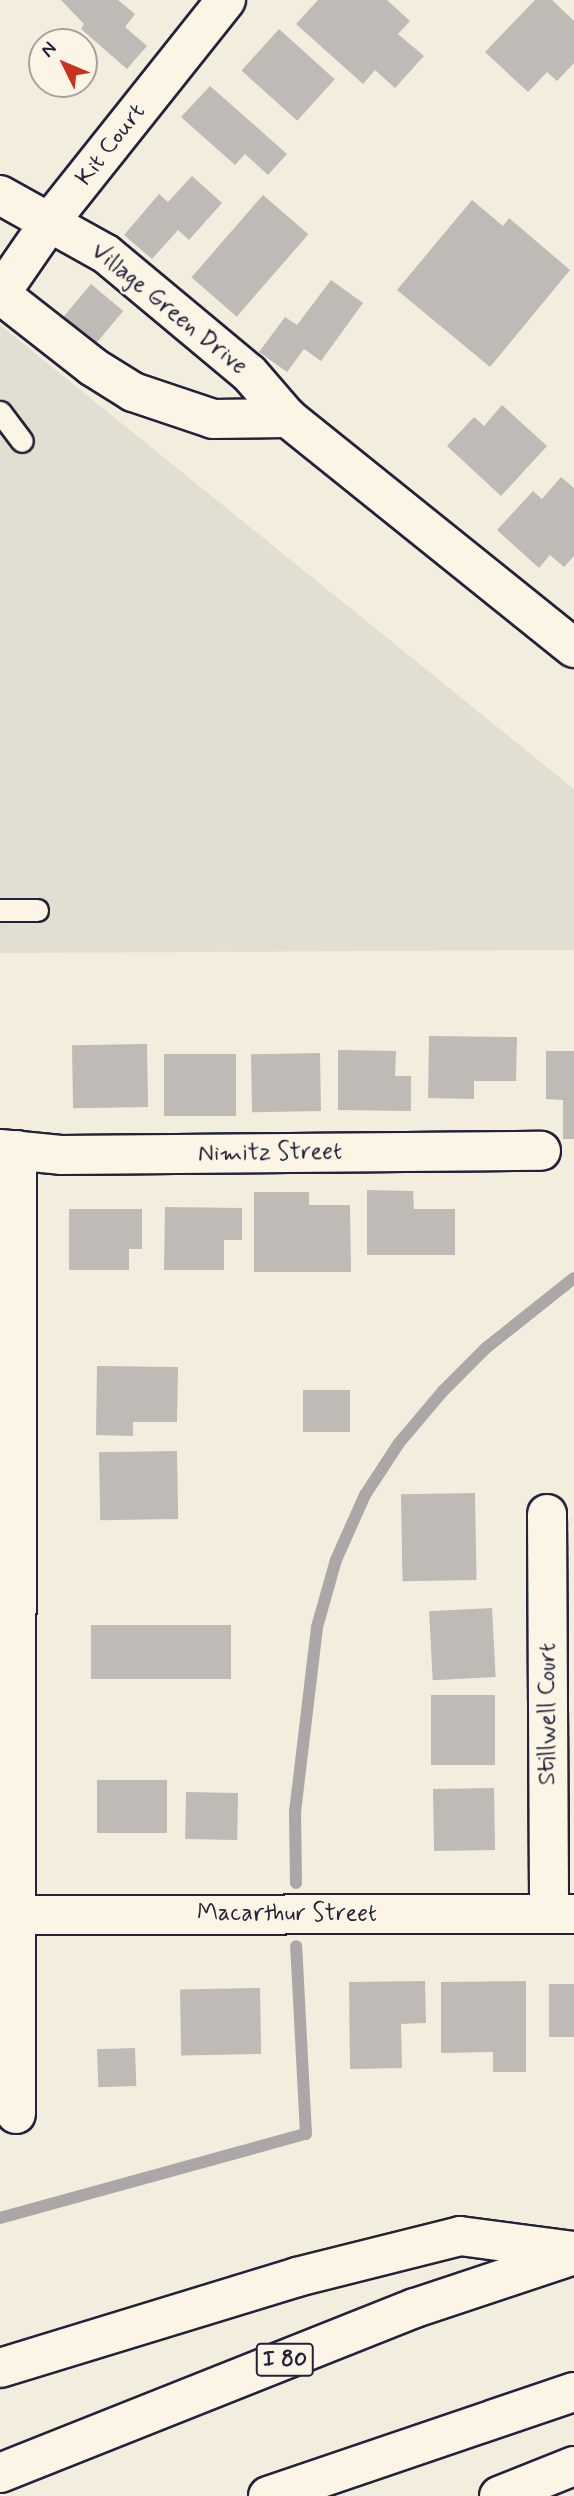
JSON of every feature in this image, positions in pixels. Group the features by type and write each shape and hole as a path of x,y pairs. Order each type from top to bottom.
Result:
{"main road":[{"name":"Kit Court","path":"0,294 51,220 226,0"},
{"name":"Village Green Drive","path":"0,195 51,220 117,262 249,373 288,418 570,636"},
{"name":"Village Green Drive","path":"0,294 93,367 133,392 213,419 288,418"},
{"name":"Nimitz Street","path":"8,1149 61,1155 541,1151"},
{"path":"8,1149 7,1915 16,2114"},
{"name":"Stillwell Court","path":"547,1514 561,1914"},
{"name":"Macarthur Street","path":"7,1915 561,1914"},
{"path":"0,2368 297,2277 460,2236 574,2253"},
{"name":"I 80","path":"0,2473 415,2308 574,2253"},
{"path":"268,2496 574,2392"},
{"path":"499,2496 574,2466"}],"lane":[{"path":"0,412 22,441"},
{"path":"0,909 37,910"}],"shaded area":[{"path":"0,325 574,789 574,950 0,953"}],"building":[{"path":"61,0 118,0 135,14 125,27 147,46 127,69 98,44 98,28 82,28 84,24"},
{"path":"318,0 387,0 410,21 398,34 424,56 395,88 375,70 363,84 296,24"},
{"path":"535,0 552,0 574,21 574,63 557,81 547,72 528,92 485,52"},
{"path":"279,29 335,79 297,121 242,71"},
{"path":"210,86 287,154 268,175 245,154 235,165 181,117"},
{"path":"192,176 222,203 189,240 178,230 152,259 124,235 159,194 168,202"},
{"path":"263,195 308,234 237,317 191,277"},
{"path":"472,200 503,226 509,218 570,270 490,367 397,290"},
{"path":"331,280 363,303 321,361 304,349 287,372 259,352 285,317 297,325"},
{"path":"91,284 123,311 94,346 61,319"},
{"path":"502,405 547,446 501,496 447,446 474,417 484,426"},
{"path":"561,477 574,488 574,556 564,567 550,555 539,568 497,530 533,491 542,499"},
{"path":"429,1036 517,1037 516,1081 474,1081 474,1099 428,1098"},
{"path":"147,1044 148,1107 73,1108 72,1045"},
{"path":"338,1050 396,1051 395,1076 411,1076 411,1111 338,1110"},
{"path":"546,1051 574,1051 574,1139 563,1139 563,1100 546,1099"},
{"path":"320,1053 321,1111 252,1112 251,1054"},
{"path":"164,1054 236,1054 236,1116 164,1116"},
{"path":"367,1190 413,1191 414,1209 455,1209 455,1255 367,1255"},
{"path":"254,1192 309,1192 309,1205 350,1205 351,1272 254,1272"},
{"path":"165,1207 242,1208 242,1240 224,1240 224,1270 164,1270"},
{"path":"69,1209 142,1209 142,1249 129,1249 129,1270 69,1270"},
{"path":"97,1366 178,1367 177,1422 133,1422 133,1436 96,1435"},
{"path":"303,1390 350,1390 350,1432 303,1432"},
{"path":"177,1451 178,1519 100,1520 99,1452"},
{"path":"475,1493 477,1580 403,1581 401,1494"},
{"path":"492,1608 496,1677 433,1680 429,1611"},
{"path":"91,1625 231,1625 231,1679 91,1679"},
{"path":"431,1695 495,1695 495,1765 431,1765"},
{"path":"97,1780 167,1780 167,1833 97,1833"},
{"path":"494,1788 495,1850 434,1851 433,1789"},
{"path":"186,1792 238,1793 237,1840 185,1839"},
{"path":"425,1981 426,2023 401,2024 402,2068 350,2069 349,1982"},
{"path":"526,1981 526,2072 493,2072 493,2052 441,2053 441,1982"},
{"path":"549,1984 574,1984 574,2037 549,2037"},
{"path":"260,1988 261,2054 181,2055 180,1989"},
{"path":"135,2048 136,2086 98,2087 97,2049"}],"waterway":[{"path":"296,1883 295,1812 317,1627 336,1560 365,1495 399,1443 443,1391 486,1348 574,1278"},
{"path":"0,2218 306,2134 296,1946"}]}
